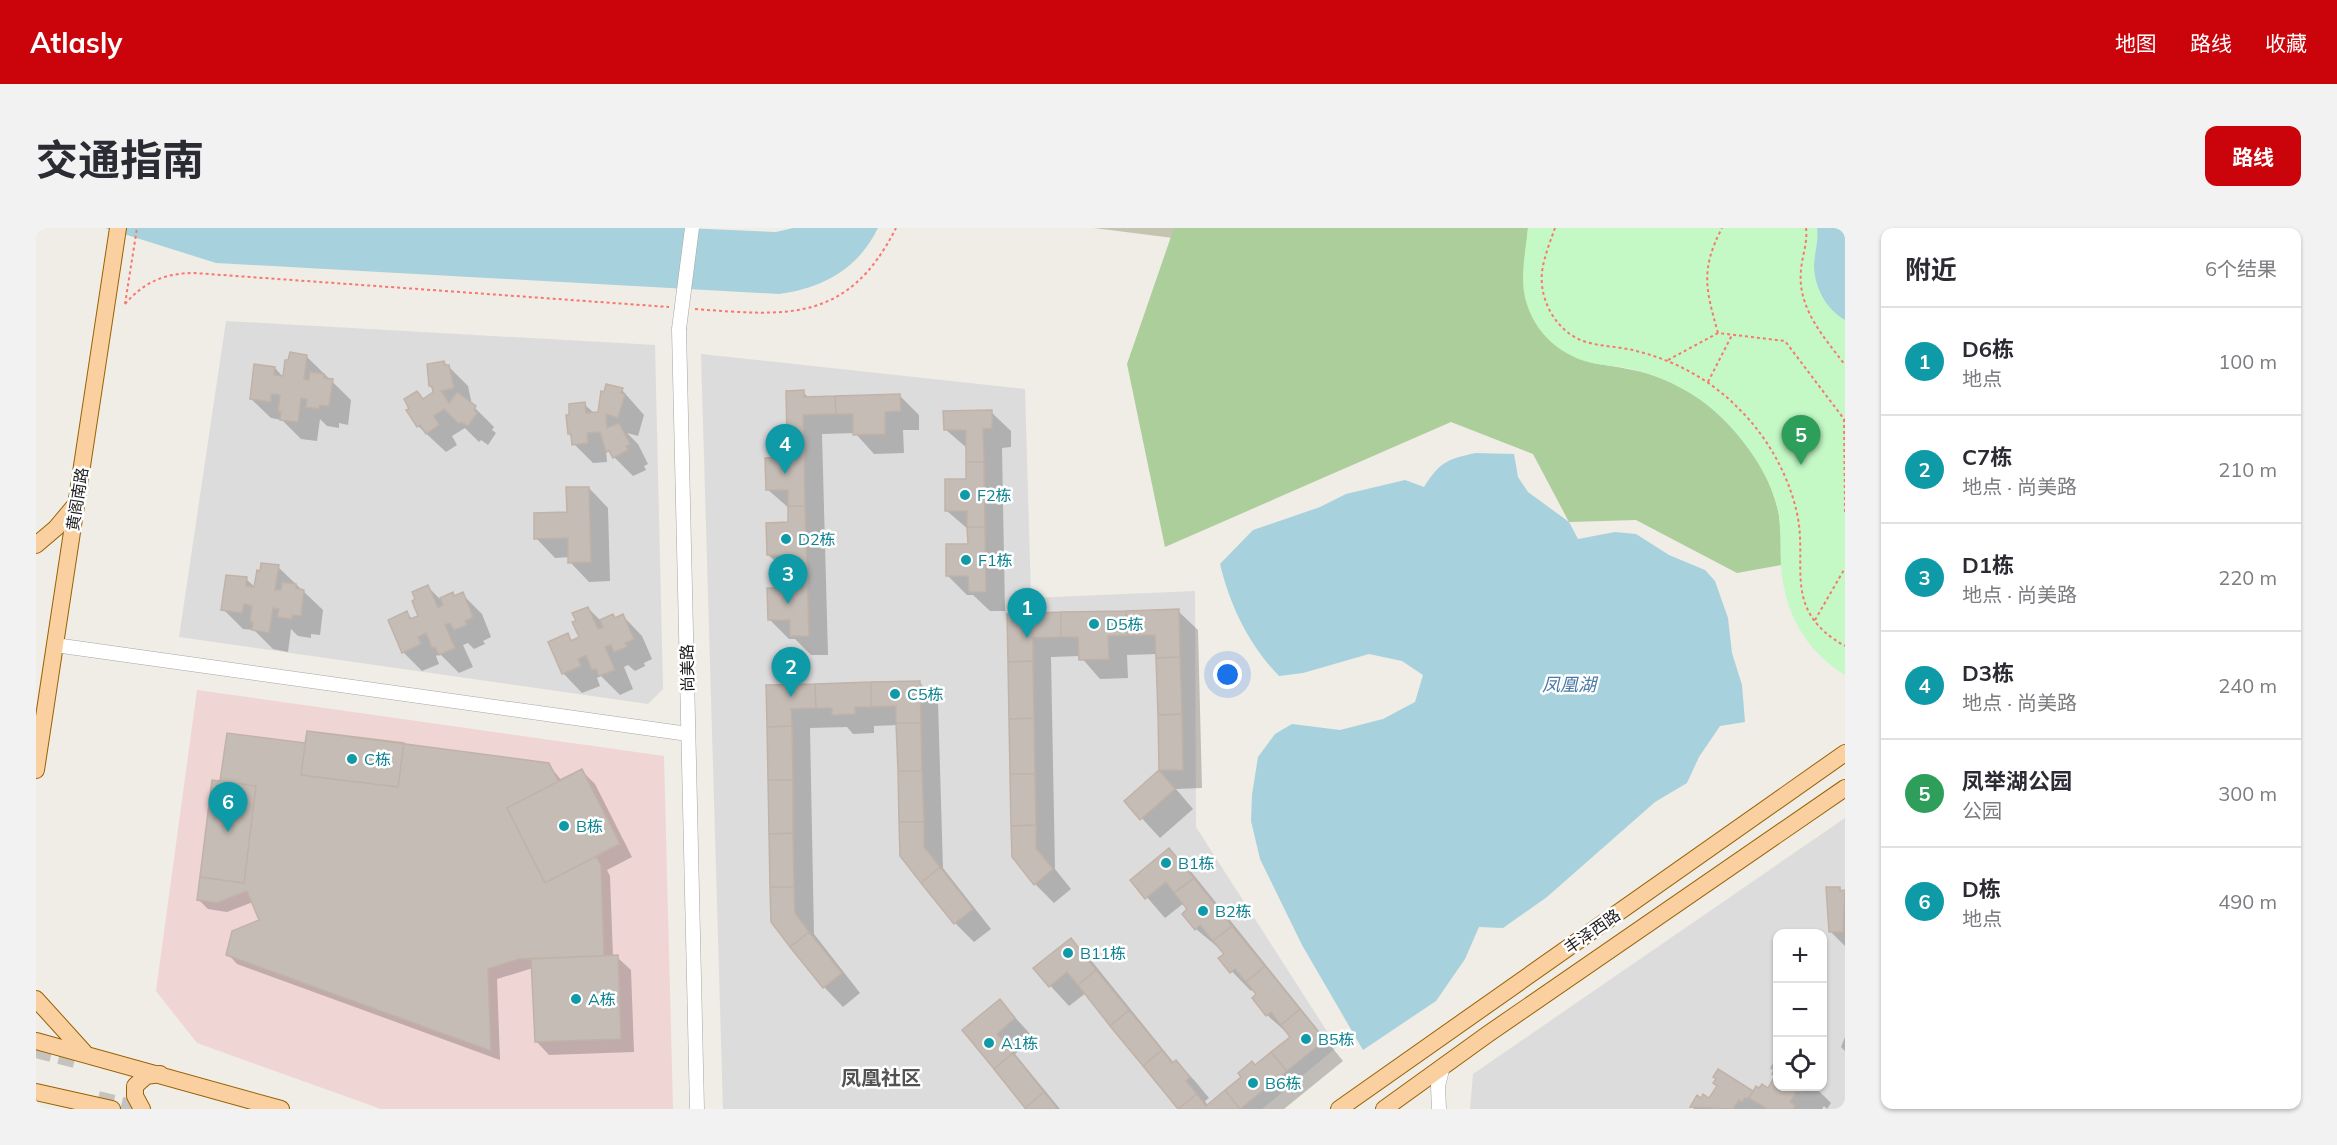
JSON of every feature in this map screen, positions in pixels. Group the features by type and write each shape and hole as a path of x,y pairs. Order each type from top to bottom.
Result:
{"main road":[{"name":"黄阁南路","path":"36,770 118,228"},
{"path":"36,545 56,528 77,502"},
{"path":"36,682 44,715"},
{"name":"丰泽西路","path":"1339,1109 1845,753"},
{"name":"丰泽西路","path":"1384,1109 1845,788"},
{"path":"36,999 64,1034 84,1052"},
{"path":"36,1041 161,1073 281,1109"},
{"path":"142,1109 135,1096 135,1086 146,1076 161,1073"},
{"path":"36,1092 104,1107"},
{"path":"69,1109 104,1107"}],"street":[{"name":"尚美路","path":"692,228 679,329 697,1109"},
{"path":"55,645 688,734"},
{"path":"1439,1109 1438,1086 1443,1066"}],"path":[{"path":"137,228 125,304 148,282 178,273 194,273 672,308"},
{"path":"684,309 785,314 814,308 841,295 864,277 883,254 896,228"},
{"path":"1555,228 1542,272 1546,304 1555,319 1581,340 1636,351 1666,361 1708,382 1739,408 1764,438 1784,473 1797,511 1799,580 1805,601 1815,620 1844,645 1845,640"},
{"path":"1719,333 1707,296 1706,278 1708,260 1722,228"},
{"path":"1806,228 1800,272 1802,294 1809,314 1845,365"},
{"path":"1666,361 1719,333 1785,341 1844,419 1845,512"},
{"path":"1708,382 1732,335"},
{"path":"1815,620 1845,568"}],"shaded area":[{"path":"1094,228 1174,228 1173,238"},
{"path":"226,321 655,345 663,689 648,704 179,637"},
{"path":"701,354 1025,389 1031,598 1195,591 1196,827 1337,1047 1262,1109 723,1109"},
{"path":"197,690 664,756 673,1109 381,1109 197,1043 156,991"},
{"path":"1845,818 1845,1109 1470,1109 1473,1074"}],"green space":[{"path":"1174,228 1528,228 1524,269 1593,363 1647,373 1664,379 1703,402 1738,434 1764,473 1773,494 1779,515 1781,565 1737,573 1636,520 1569,522 1533,454 1451,422 1165,547 1127,364"},
{"path":"1528,228 1845,228 1845,675 1831,665 1808,642 1792,615 1783,584 1780,522 1776,503 1772,490 1752,454 1717,413 1683,389 1658,377 1632,369 1579,359 1567,354 1547,338 1532,317 1524,292 1523,268"}],"water":[{"path":"105,228 685,228 776,232 793,228 878,228 860,255 838,274 810,287 779,294 216,263"},
{"path":"1817,228 1845,228 1845,320 1832,310 1819,290 1814,267"},
{"name":"凤凰湖","path":"1476,453 1514,454 1518,477 1528,492 1569,522 1578,539 1615,532 1636,534 1669,555 1705,570 1715,581 1728,618 1732,653 1742,685 1745,722 1720,726 1699,757 1687,783 1655,802 1547,897 1503,928 1479,927 1465,959 1436,1001 1363,1050 1302,945 1260,859 1251,821 1252,795 1258,757 1275,734 1292,724 1340,730 1383,719 1415,702 1423,675 1402,661 1369,654 1303,673 1279,676 1268,664 1242,624 1229,595 1220,564 1253,530 1320,507 1346,494 1405,480 1424,487 1445,463"}],"building":[{"path":"290,352 307,355 304,379 309,380 310,372 324,374 324,378 333,379 329,406 320,405 319,409 306,407 307,399 301,398 298,422 280,420 281,412 278,412 280,395 271,394 271,402 250,399 254,364 275,367 274,375 283,376 285,360 288,360"},
{"path":"444,361 445,365 449,365 454,388 441,391 449,403 457,392 476,406 474,410 477,413 468,426 461,422 459,424 444,409 434,416 439,425 426,434 420,425 417,427 406,410 409,409 404,399 417,391 423,399 433,392 432,386 429,386 427,364"},
{"path":"606,384 623,388 621,393 625,394 618,418 606,414 607,428 619,423 630,444 626,446 628,450 613,458 609,451 606,452 600,432 587,433 588,443 572,445 566,415 569,415 569,404 585,402 586,413 598,412 601,391 604,392"},
{"path":"804,390 804,397 835,396 836,414 803,415 804,441 787,441 786,391"},
{"path":"900,394 901,411 885,412 885,434 853,435 853,414 836,414 835,396"},
{"path":"992,410 992,428 983,429 984,462 966,462 966,430 944,430 943,411"},
{"path":"787,441 804,441 805,506 788,506 788,490 766,490 765,458 787,457"},
{"name":"F2栋","path":"966,462 984,462 985,527 967,527 967,511 945,511 945,479 966,479"},
{"path":"566,487 589,487 591,562 568,563 568,538 534,539 534,513 567,512"},
{"name":"D2栋","path":"788,506 805,506 807,571 789,571 789,555 767,555 766,523 788,522"},
{"name":"F1栋","path":"967,527 985,527 986,592 969,592 968,576 946,576 946,544 968,544"},
{"path":"261,563 279,565 275,590 281,590 282,582 296,584 296,588 304,590 301,616 292,615 292,619 277,617 279,609 273,608 269,633 252,630 253,622 250,622 252,606 244,604 242,613 221,610 226,575 247,577 246,586 254,587 257,570 260,571"},
{"path":"789,571 807,571 809,636 790,636 790,620 768,620 767,588 790,588"},
{"path":"428,585 438,608 443,605 440,598 453,592 454,596 463,592 473,617 465,621 467,625 454,630 450,623 445,625 455,648 439,655 435,647 432,648 426,633 418,637 421,644 402,653 388,620 407,611 410,619 418,616 412,601 415,599 412,592"},
{"path":"588,607 598,629 603,627 600,620 613,614 615,618 623,614 634,639 625,643 627,647 614,652 611,645 605,647 615,670 599,676 596,669 592,670 586,655 578,659 581,666 562,674 548,642 568,633 571,641 579,637 572,622 576,621 572,613"},
{"path":"1179,609 1180,657 1156,658 1155,635 1127,635 1126,611"},
{"name":"D5栋","path":"1126,611 1127,635 1108,636 1109,659 1079,660 1078,637 1061,637 1061,612"},
{"path":"1061,612 1061,637 1033,638 1033,661 1008,662 1007,614"},
{"path":"1180,657 1182,714 1158,715 1156,658"},
{"path":"1033,661 1034,718 1009,719 1008,662"},
{"name":"C5栋","path":"920,681 921,723 896,723 896,706 871,707 871,682"},
{"path":"871,682 871,707 855,707 855,714 832,715 832,708 816,708 815,684"},
{"path":"815,684 816,708 791,709 792,726 767,727 766,685"},
{"path":"1182,714 1183,770 1159,770 1158,715"},
{"path":"1034,718 1035,774 1010,774 1009,719"},
{"path":"896,723 921,723 922,771 898,771"},
{"path":"792,726 793,780 768,780 767,727"},
{"path":"307,731 549,763 558,781 582,769 620,844 596,856 601,865 604,956 519,959 488,969 491,1051 226,955 232,931 259,920 247,891 217,903 197,900 212,780 220,781 227,733 305,743"},
{"name":"C栋","path":"307,731 404,743 398,787 301,775"},
{"name":"B栋","path":"582,769 620,844 545,883 507,808"},
{"path":"1159,770 1175,789 1140,820 1124,801"},
{"path":"898,771 922,771 924,822 899,822"},
{"path":"1010,774 1035,774 1036,825 1011,826"},
{"path":"212,780 256,786 244,883 200,877"},
{"path":"768,780 793,780 793,833 769,834"},
{"path":"899,822 924,822 924,847 940,867 921,883 900,856"},
{"path":"1036,825 1036,848 1053,869 1034,885 1012,857 1011,826"},
{"path":"793,833 794,887 770,887 769,834"},
{"name":"B1栋","path":"1169,848 1194,878 1174,893 1166,882 1145,899 1130,880"},
{"path":"940,867 973,909 954,924 921,883"},
{"name":"B2栋","path":"1194,878 1232,926 1213,941 1200,925 1195,930 1182,914 1187,909 1174,893"},
{"path":"770,887 794,887 795,913 809,932 790,947 771,922"},
{"path":"1826,887 1840,887 1840,891 1845,890 1843,932 1829,932"},
{"path":"1232,926 1265,966 1246,982 1235,969 1230,973 1218,958 1224,954 1213,941"},
{"path":"809,932 842,973 823,988 790,947"},
{"name":"B11栋","path":"1071,938 1096,970 1078,985 1067,972 1049,987 1033,968"},
{"name":"A栋","path":"618,955 621,1039 535,1042 531,959"},
{"path":"1265,966 1300,1009 1281,1025 1271,1012 1266,1016 1252,998 1256,994 1246,982"},
{"path":"1096,970 1129,1010 1110,1026 1078,985"},
{"name":"A1栋","path":"1000,999 1015,1018 997,1034 1013,1053 994,1069 962,1030"},
{"name":"B5栋","path":"1300,1009 1325,1040 1287,1071 1271,1052 1290,1037 1281,1025"},
{"path":"1129,1010 1162,1050 1143,1066 1110,1026"},
{"path":"1162,1050 1172,1063 1176,1060 1190,1077 1186,1081 1197,1094 1178,1109 1143,1066"},
{"name":"B6栋","path":"1271,1052 1287,1071 1240,1109 1225,1090 1241,1077 1238,1073 1252,1061 1255,1065"},
{"path":"1013,1053 1044,1092 1025,1108 994,1069"},
{"path":"1718,1069 1753,1091 1749,1098 1745,1098 1742,1102 1739,1100 1733,1109 1690,1107 1697,1095 1701,1098 1703,1094 1709,1098 1717,1086 1713,1083 1716,1079 1713,1077"},
{"path":"1773,1079 1773,1091 1796,1091 1790,1102 1795,1105 1793,1109 1767,1109 1749,1098 1756,1086 1759,1088 1762,1084 1768,1088"},
{"path":"1225,1090 1240,1109 1178,1109 1197,1094 1206,1106"},
{"path":"1044,1092 1058,1109 1025,1108"}],"tunnel":[{"path":"36,1050 79,1061"},
{"path":"98,1099 139,1109"}],"place":[{"name":"凤举湖公园","path":"1801,465"},
{"name":"D3栋","path":"785,474"},
{"name":"F2栋","path":"965,495"},
{"name":"D2栋","path":"786,539"},
{"name":"F1栋","path":"966,560"},
{"name":"D1栋","path":"788,604"},
{"name":"D5栋","path":"1094,624"},
{"name":"D6栋","path":"1027,638"},
{"name":"C5栋","path":"895,694"},
{"name":"C7栋","path":"791,697"},
{"name":"C栋","path":"352,759"},
{"name":"B栋","path":"564,826"},
{"name":"D栋","path":"228,832"},
{"name":"B1栋","path":"1166,863"},
{"name":"B2栋","path":"1203,911"},
{"name":"B11栋","path":"1068,953"},
{"name":"A栋","path":"576,999"},
{"name":"B5栋","path":"1306,1039"},
{"name":"A1栋","path":"989,1043"},
{"name":"B6栋","path":"1253,1083"}],"district":[{"name":"凤凰社区","path":"881,1077"}]}
